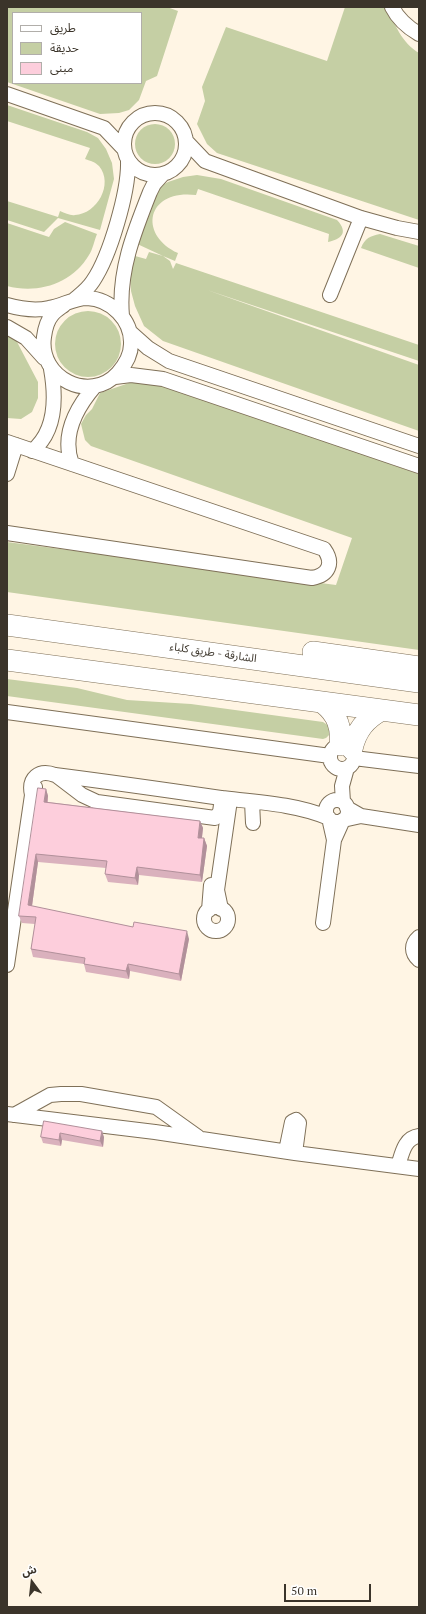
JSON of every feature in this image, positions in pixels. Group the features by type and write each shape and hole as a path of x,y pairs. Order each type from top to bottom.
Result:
{"highway":[{"name":"الشارقة - طريق كلباء","path":"7,625 419,682"},
{"path":"185,649 214,642 233,641 419,667"},
{"path":"7,660 419,715"},
{"path":"323,702 338,721 343,757"},
{"path":"343,757 359,730 369,718 382,710"}],"street":[{"path":"392,7 407,26 419,34"},
{"path":"7,94 104,128 131,123"},
{"path":"32,451 42,441 51,422 54,396 48,364 42,344 45,329 52,315 69,303 93,282 99,272 124,195 128,172 124,136 131,123 139,117 149,114 159,114 169,117 178,123 186,141 205,161 361,218 397,228 419,232"},
{"path":"104,128 126,155 133,167 147,175 163,174"},
{"path":"176,167 184,155 186,141"},
{"path":"122,316 121,292 128,250 154,184 163,174 176,167 205,161"},
{"path":"330,295 361,218"},
{"path":"7,305 21,308 49,308 87,298 112,306 122,316 130,332 131,344 129,356 124,367 106,382 95,386 70,384 60,378 26,338 7,327"},
{"path":"130,332 148,348 169,361 419,446"},
{"path":"115,376 131,375 163,380 419,466"},
{"path":"72,464 67,444 70,428 76,412 84,398 95,386"},
{"path":"7,474 11,443 324,549 328,556 329,564 326,571 320,576 312,578 7,534"},
{"path":"7,712 419,766"},
{"path":"323,923 343,757"},
{"path":"55,775 82,795 97,802 215,818"},
{"path":"7,964 32,795 35,787 40,781 47,777 55,775 308,810 337,809 361,816 419,825"},
{"path":"215,818 220,812 226,798"},
{"path":"215,818 219,833 215,909 226,798"},
{"path":"252,802 253,823"},
{"path":"419,938 414,942 413,947 415,956 419,960"},
{"path":"47,1120 52,1100 61,1094"},
{"path":"10,1114 46,1097 61,1094 81,1094 158,1108 200,1139"},
{"path":"152,1106 157,1116 155,1132"},
{"path":"10,1114 47,1120 155,1132 419,1169"},
{"path":"398,1166 407,1142 411,1138 419,1136"}],"green space":[{"path":"7,7 167,7 178,11 157,76 146,81 139,100 129,110 119,113 100,114 13,84 142,84 142,12 12,12 12,84 7,82"},
{"path":"345,7 388,7 403,39 419,53 419,220 217,153 207,144 197,124 205,101 202,87 226,27 327,61"},
{"path":"7,105 87,132 98,138 106,149 112,163 114,179 100,230 58,218 44,232 7,220 7,201 58,217 60,211 72,215 83,213 96,204 101,197 105,181 99,166 85,159 90,148 7,121"},
{"path":"159,124 166,127 172,133 175,144 174,152 166,161 159,164 151,164 144,161 136,152 135,140 138,133 147,125"},
{"path":"197,175 221,179 337,220 341,225 343,232 337,239 328,242 329,234 198,189 196,195 179,195 166,199 158,206 153,215 153,225 157,236 165,245 178,253 175,261 133,242 155,189 168,182 183,177"},
{"path":"65,222 97,234 90,253 82,265 64,280 53,284 30,289 7,286 7,223 49,237 54,229"},
{"path":"380,234 419,246 419,268 361,248 368,238"},
{"path":"149,252 163,256 170,261 173,269 176,263 419,345 419,361 207,290 419,365 419,431 163,341 144,326 135,306 131,291 130,268 135,256 146,259"},
{"path":"88,311 101,314 111,321 118,331 121,344 118,357 111,367 101,374 88,377 75,374 65,367 58,357 55,344 58,331 65,321 75,314"},
{"path":"7,333 16,340 38,382 38,398 32,412 21,419 7,418"},
{"path":"129,383 151,383 176,389 419,474 419,650 7,592 7,542 336,585 352,538 91,446 85,440 81,424 86,415 92,409 100,393"},
{"path":"7,679 77,688 127,700 191,704 323,722 329,726 331,733 323,739 7,696"}],"building":[{"path":"38,788 46,789 44,802 200,821 198,838 204,838 200,875 137,867 135,878 105,874 107,861 36,854 28,905 133,927 134,922 187,931 179,974 128,964 126,971 84,964 85,958 31,949 36,917 19,916"},
{"path":"44,1121 102,1131 100,1141 60,1133 59,1140 41,1137"}]}
